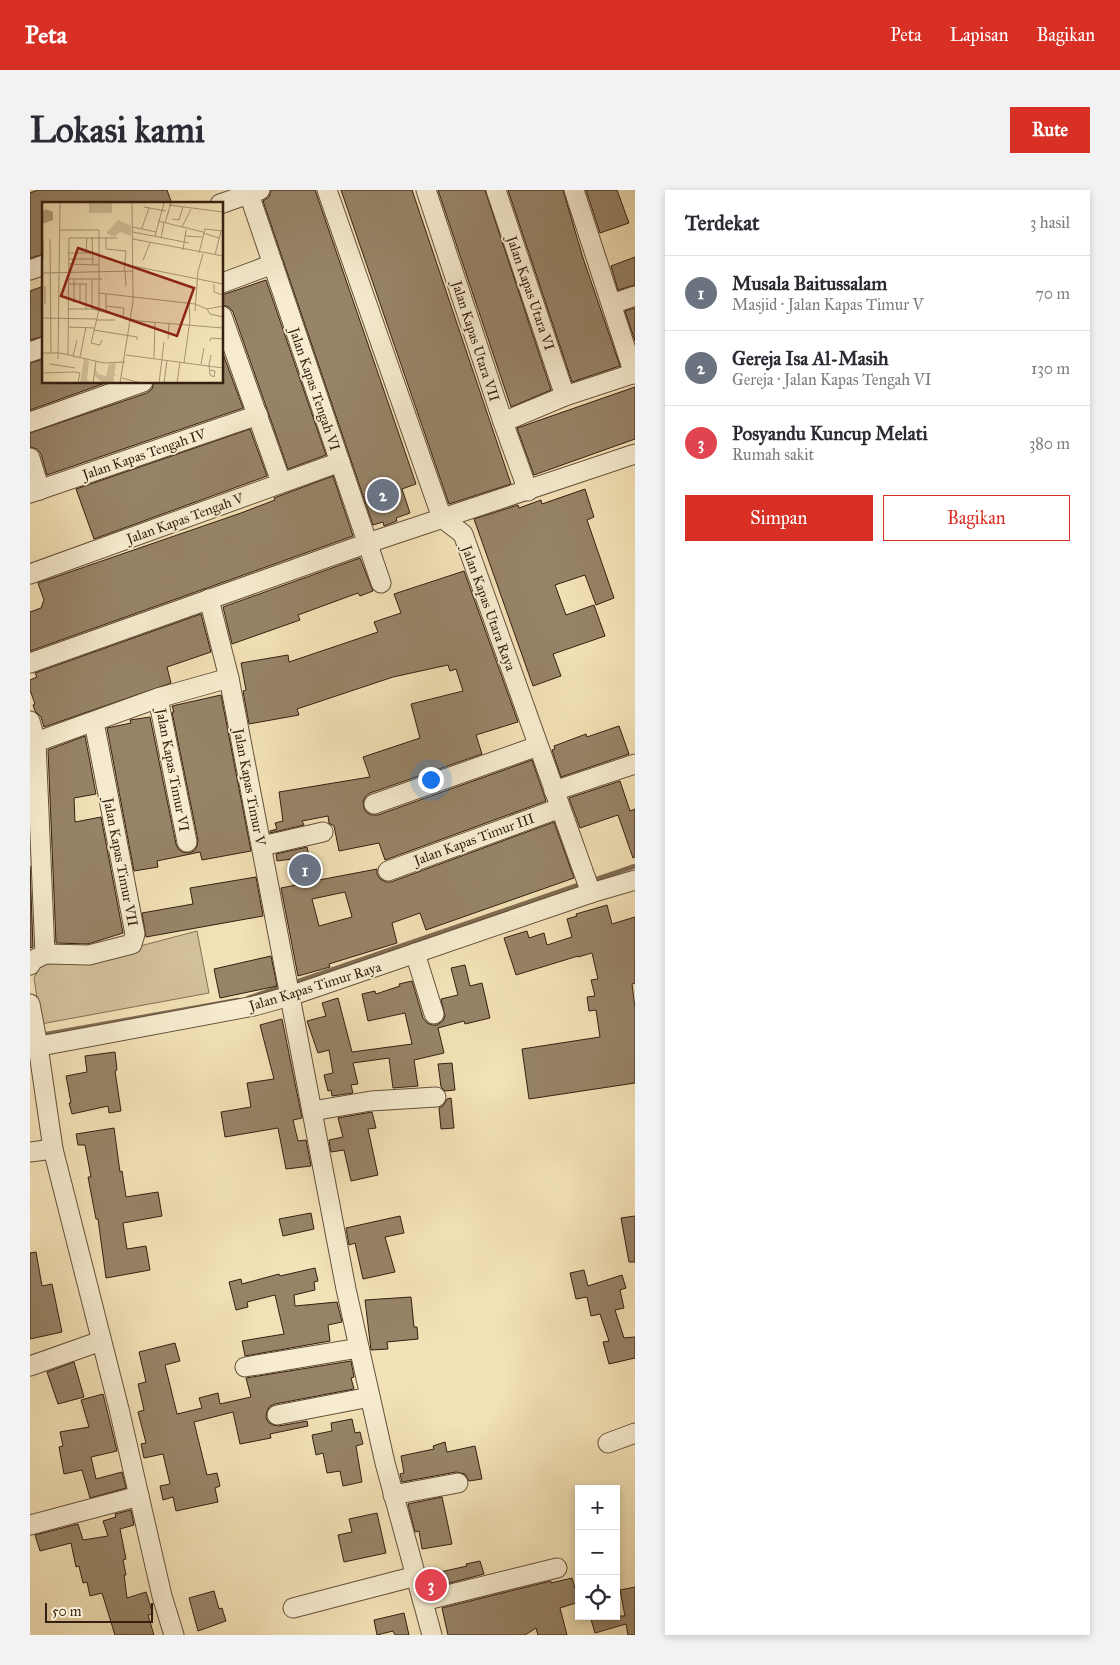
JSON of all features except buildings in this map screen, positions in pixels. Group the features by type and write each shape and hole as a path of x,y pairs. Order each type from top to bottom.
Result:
{"street":[{"path":"327,190 442,518"},
{"name":"Jalan Kapas Utara VII","path":"426,190 503,422 528,491"},
{"name":"Jalan Kapas Utara VI","path":"496,190 565,396"},
{"path":"503,422 565,396 635,374 574,190"},
{"path":"224,203 254,192"},
{"name":"Jalan Kapas Tengah VI","path":"254,192 273,264 382,583"},
{"path":"224,282 273,264"},
{"path":"30,270 42,266"},
{"path":"612,304 635,296"},
{"path":"224,328 228,353 258,415 281,482"},
{"path":"30,352 42,348"},
{"path":"30,422 137,384"},
{"name":"Jalan Kapas Tengah IV","path":"35,492 258,415"},
{"path":"30,663 368,543 635,454"},
{"path":"30,458 35,492"},
{"name":"Jalan Kapas Tengah V","path":"30,574 340,462"},
{"name":"Jalan Kapas Utara Raya","path":"442,518 463,534 588,885"},
{"name":"Jalan Kapas Timur V","path":"209,599 229,678 346,1289 394,1495 432,1635"},
{"path":"36,742 158,698 229,678"},
{"name":"Jalan Kapas Timur VI","path":"158,698 188,842"},
{"path":"30,721 36,742 37,960"},
{"name":"Jalan Kapas Timur VII","path":"37,960 89,955 132,944 135,934 94,722"},
{"path":"374,804 538,746"},
{"name":"Jalan Kapas Timur III","path":"388,871 557,800 635,764"},
{"path":"262,846 323,832"},
{"name":"Jalan Kapas Timur Raya","path":"35,1041 254,1006 289,988 415,953 588,885 635,880"},
{"path":"415,953 434,1014"},
{"path":"30,1004 53,1149 119,1408 162,1596 174,1635"},
{"path":"312,1111 371,1101 436,1097"},
{"path":"30,1152 53,1149"},
{"path":"30,1366 101,1341"},
{"path":"245,1367 359,1348"},
{"path":"277,1415 370,1397"},
{"path":"608,1443 635,1433"},
{"path":"394,1495 458,1483"},
{"path":"30,1526 139,1496"},
{"path":"422,1601 557,1568"},
{"path":"293,1608 416,1576"}],"shaded area":[{"path":"197,931 209,993 41,1024 34,978 44,959 87,960"}],"waterway":[{"path":"591,881 635,866"},
{"path":"293,983 584,883"},
{"path":"248,998 283,986"},
{"path":"41,1035 238,1000"}],"place":[{"name":"Gereja Isa Al-Masih","path":"383,495"},
{"name":"Musala Baitussalam","path":"305,870"},
{"name":"Posyandu Kuncup Melati","path":"431,1585"}]}
